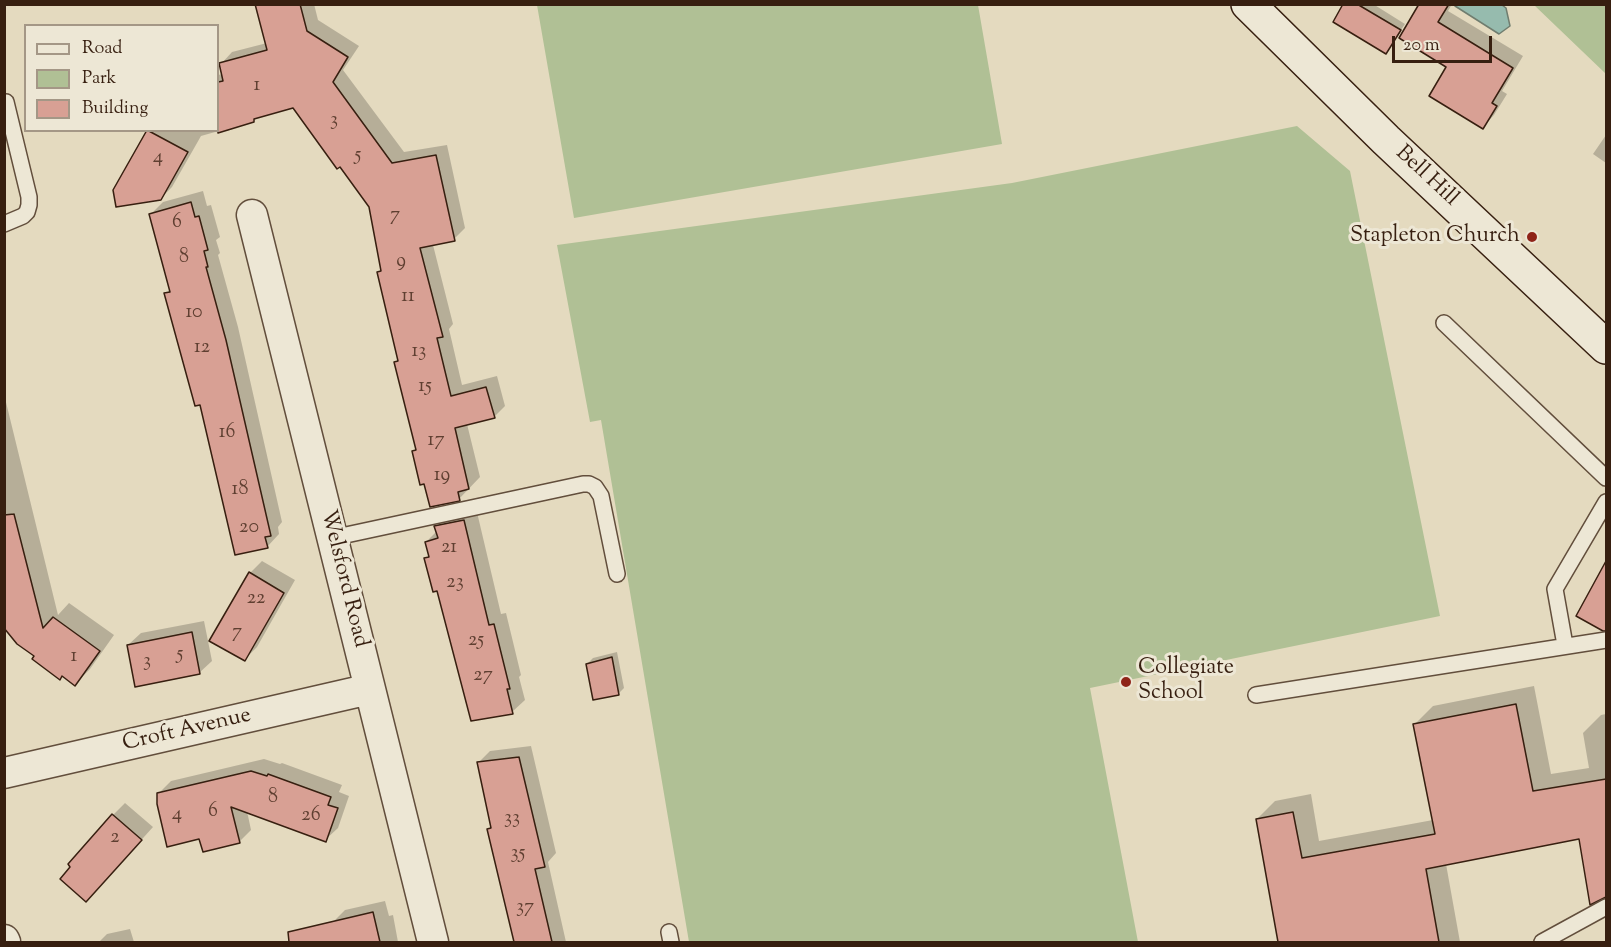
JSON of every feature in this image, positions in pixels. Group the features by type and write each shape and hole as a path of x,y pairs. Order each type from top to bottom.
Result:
{"main road":[{"name":"Bell Hill","path":"1248,4 1386,140 1606,347"}],"street":[{"name":"Welsford Road","path":"252,214 433,942"},
{"name":"Croft Avenue","path":"4,773 370,689"}],"lane":[{"path":"4,224 22,216 27,212 29,205 6,102"},
{"path":"1444,323 1606,478"},
{"path":"332,538 589,484 595,487 601,496 617,574"},
{"path":"1565,645 1555,589 1606,502"},
{"path":"1256,695 1606,639"},
{"path":"1542,942 1606,907"}],"green space":[{"path":"537,5 978,5 1002,144 574,218"},
{"path":"1534,5 1606,5 1606,74"},
{"path":"1297,126 1350,171 1440,616 1090,688 1138,942 689,942 601,420 590,422 557,245 1012,183"}],"water":[{"path":"1456,4 1502,5 1506,8 1510,26 1499,34 1455,6"}],"building":[{"path":"255,4 300,4 307,31 348,57 333,82 392,163 436,155 455,241 420,248 443,337 437,338 451,396 486,387 495,418 455,428 469,489 458,492 460,501 430,507 424,484 420,485 412,451 416,450 394,362 398,361 377,272 381,271 369,207 340,167 337,169 293,108 254,119 254,122 218,133 219,82 223,81 219,63 267,50"},
{"path":"1343,4 1357,4 1401,30 1386,54 1333,22"},
{"path":"1419,4 1449,4 1438,22 1513,68 1492,103 1497,106 1483,129 1429,96 1446,67 1399,38"},
{"path":"146,132 151,132 188,152 161,200 116,207 113,190"},
{"path":"191,202 195,217 199,216 208,250 204,251 208,267 206,267 226,340 271,536 265,537 268,548 235,555 200,405 195,406 164,293 170,292 149,214"},
{"path":"14,514 43,628 53,617 100,651 75,686 62,676 60,680 32,659 34,656 17,644 4,628 4,515"},
{"path":"464,520 489,625 494,624 510,689 507,689 513,714 471,721 437,591 433,592 424,558 429,557 425,542 438,538 434,526"},
{"path":"1606,561 1606,631 1603,631 1576,616"},
{"path":"249,572 284,593 245,661 209,641"},
{"path":"192,632 200,674 135,687 127,645"},
{"path":"612,657 619,695 593,700 586,664"},
{"path":"1516,704 1533,791 1606,779 1606,897 1590,905 1579,839 1426,869 1439,942 1278,942 1256,819 1293,812 1302,858 1435,834 1413,724"},
{"path":"519,757 545,867 535,869 552,942 514,942 487,829 491,828 477,762"},
{"path":"251,771 267,776 268,774 331,797 328,805 338,808 326,842 231,807 240,843 203,852 199,839 167,847 157,804 157,793"},
{"path":"112,814 142,840 86,902 60,879 70,867 68,864"},
{"path":"373,912 380,942 289,942 288,932"}],"place":[{"name":"Stapleton Church","path":"1532,237"},
{"name":"Collegiate School","path":"1126,682"}]}
